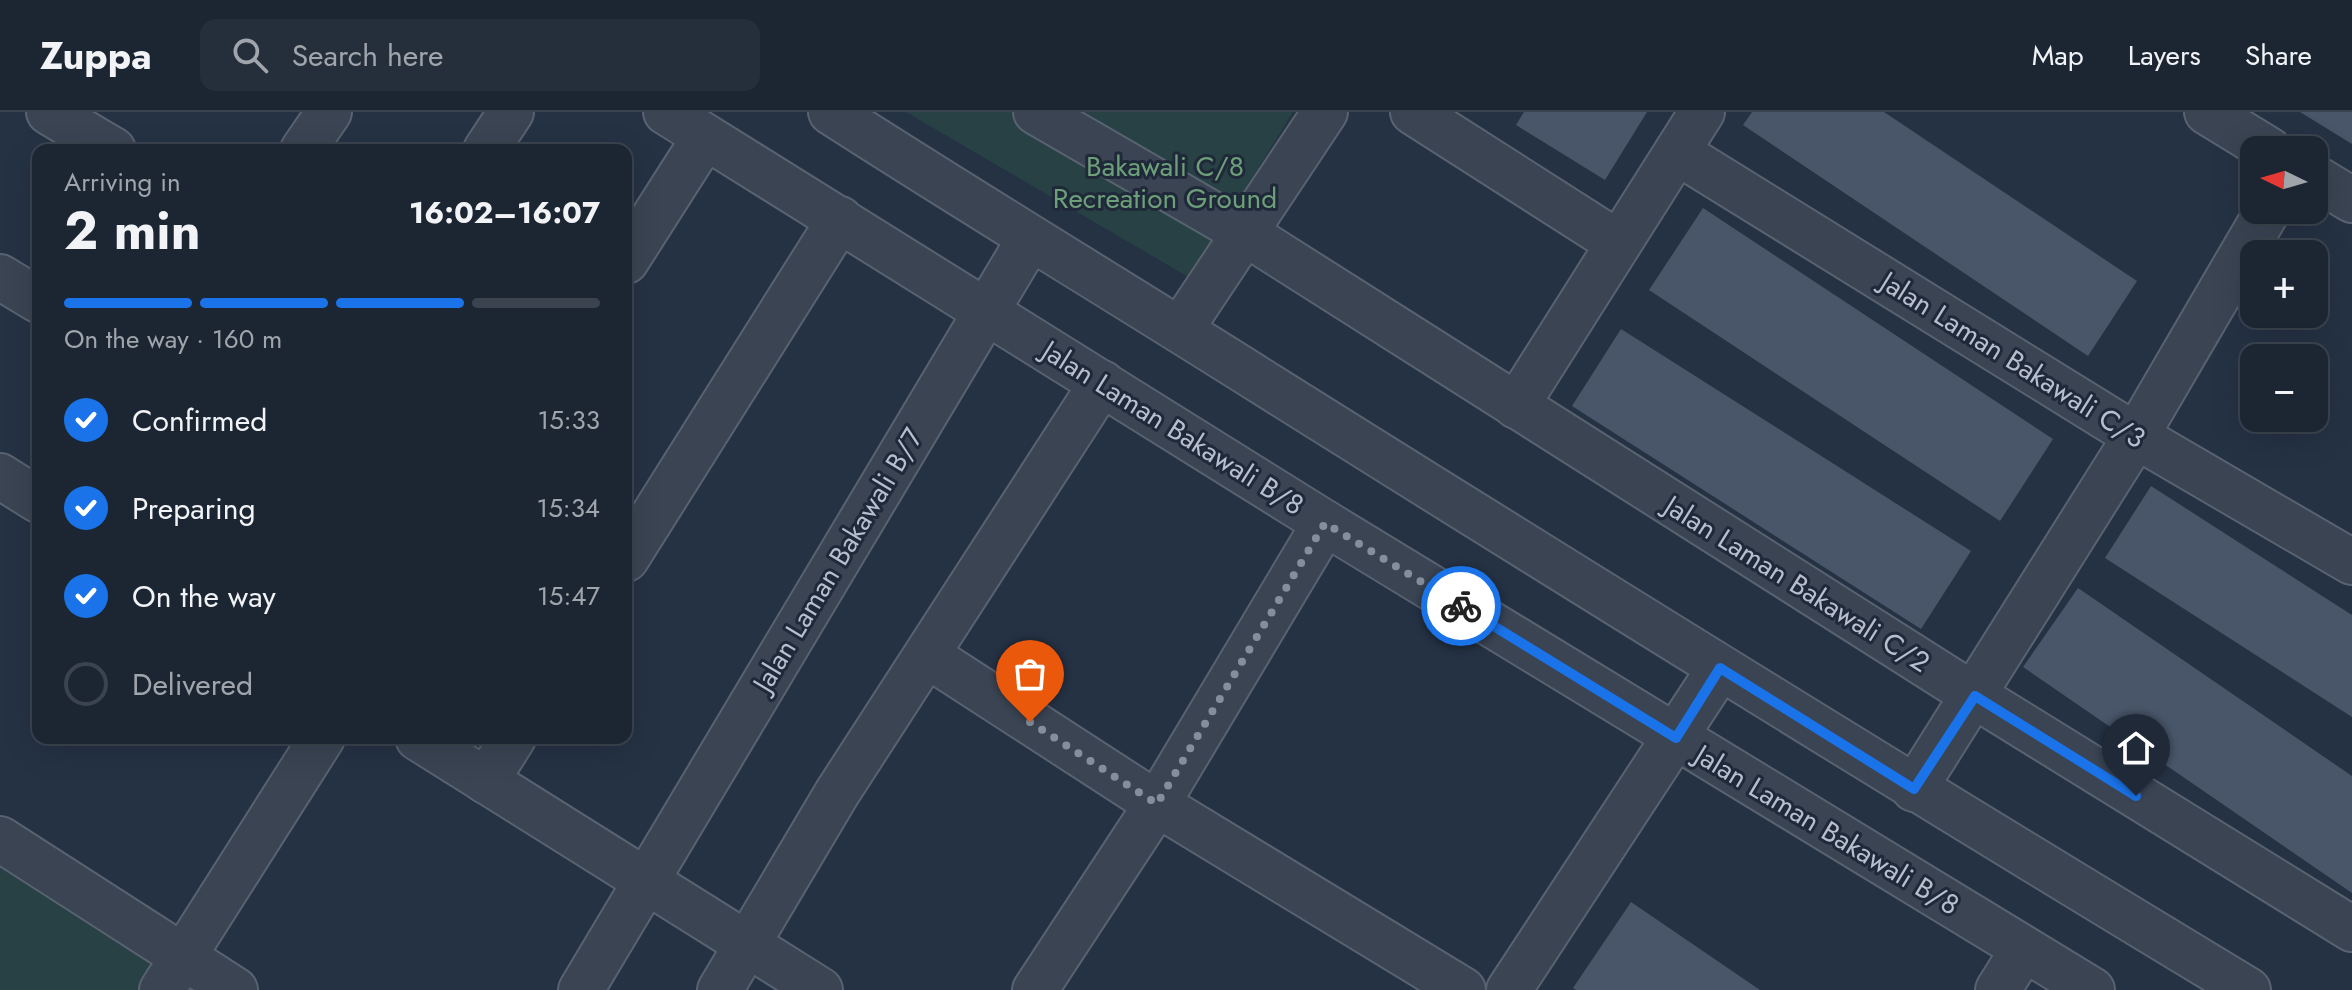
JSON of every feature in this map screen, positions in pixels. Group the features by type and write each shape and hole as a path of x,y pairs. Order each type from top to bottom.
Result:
{"street":[{"path":"49,112 103,144"},
{"path":"307,144 329,112"},
{"path":"490,144 511,112"},
{"name":"Jalan Laman Bakawali B/8","path":"666,112 1325,523 2092,990"},
{"path":"831,112 1029,240 1180,330 1914,789 2248,990"},
{"name":"Jalan Laman Bakawali C/2","path":"1036,112 1245,233 1975,696 2352,929"},
{"path":"1180,330 1325,112"},
{"path":"1413,112 1618,243"},
{"path":"1516,406 1702,112"},
{"path":"2207,112 2246,136"},
{"path":"632,252 705,137"},
{"name":"Jalan Laman Bakawali C/3","path":"1677,152 2136,436 2352,562"},
{"path":"2328,185 2352,200"},
{"path":"632,549 840,219"},
{"path":"1914,789 2136,436 2260,224"},
{"name":"Jalan Laman Bakawali B/7","path":"581,990 1029,240"},
{"path":"0,277 32,296"},
{"path":"720,990 837,793 1102,383"},
{"path":"0,476 32,496"},
{"path":"1035,990 1157,804 1325,523"},
{"path":"927,655 1157,804 1463,990"},
{"path":"1509,990 1720,668"},
{"path":"171,973 318,744"},
{"path":"427,744 820,990"},
{"path":"486,781 509,744"},
{"path":"0,839 171,973 235,990"},
{"path":"1998,990 2023,950"}],"green space":[{"name":"Bakawali C/8 Recreation Ground","path":"906,112 1293,112 1190,278"},
{"path":"0,860 161,962 146,990 0,990"}],"building":[{"path":"1524,112 1647,112 1605,180 1516,125"},
{"path":"1752,112 1884,112 2137,281 2088,356 1743,125"},
{"path":"2300,112 2352,112 2352,144"},
{"path":"1703,208 2053,439 2000,521 1649,290"},
{"path":"1621,329 1971,551 1921,629 1572,406"},
{"path":"2151,486 2352,615 2352,717 2105,558"},
{"path":"2078,588 2352,776 2352,893 2023,667"},
{"path":"1631,902 1760,990 1573,988"}],"way so far":[{"path":"1030,722 1157,804 1325,523 1461,606"}],"route":[{"path":"1461,606 1676,738 1720,668 1914,789 1975,696 2136,796"}]}
